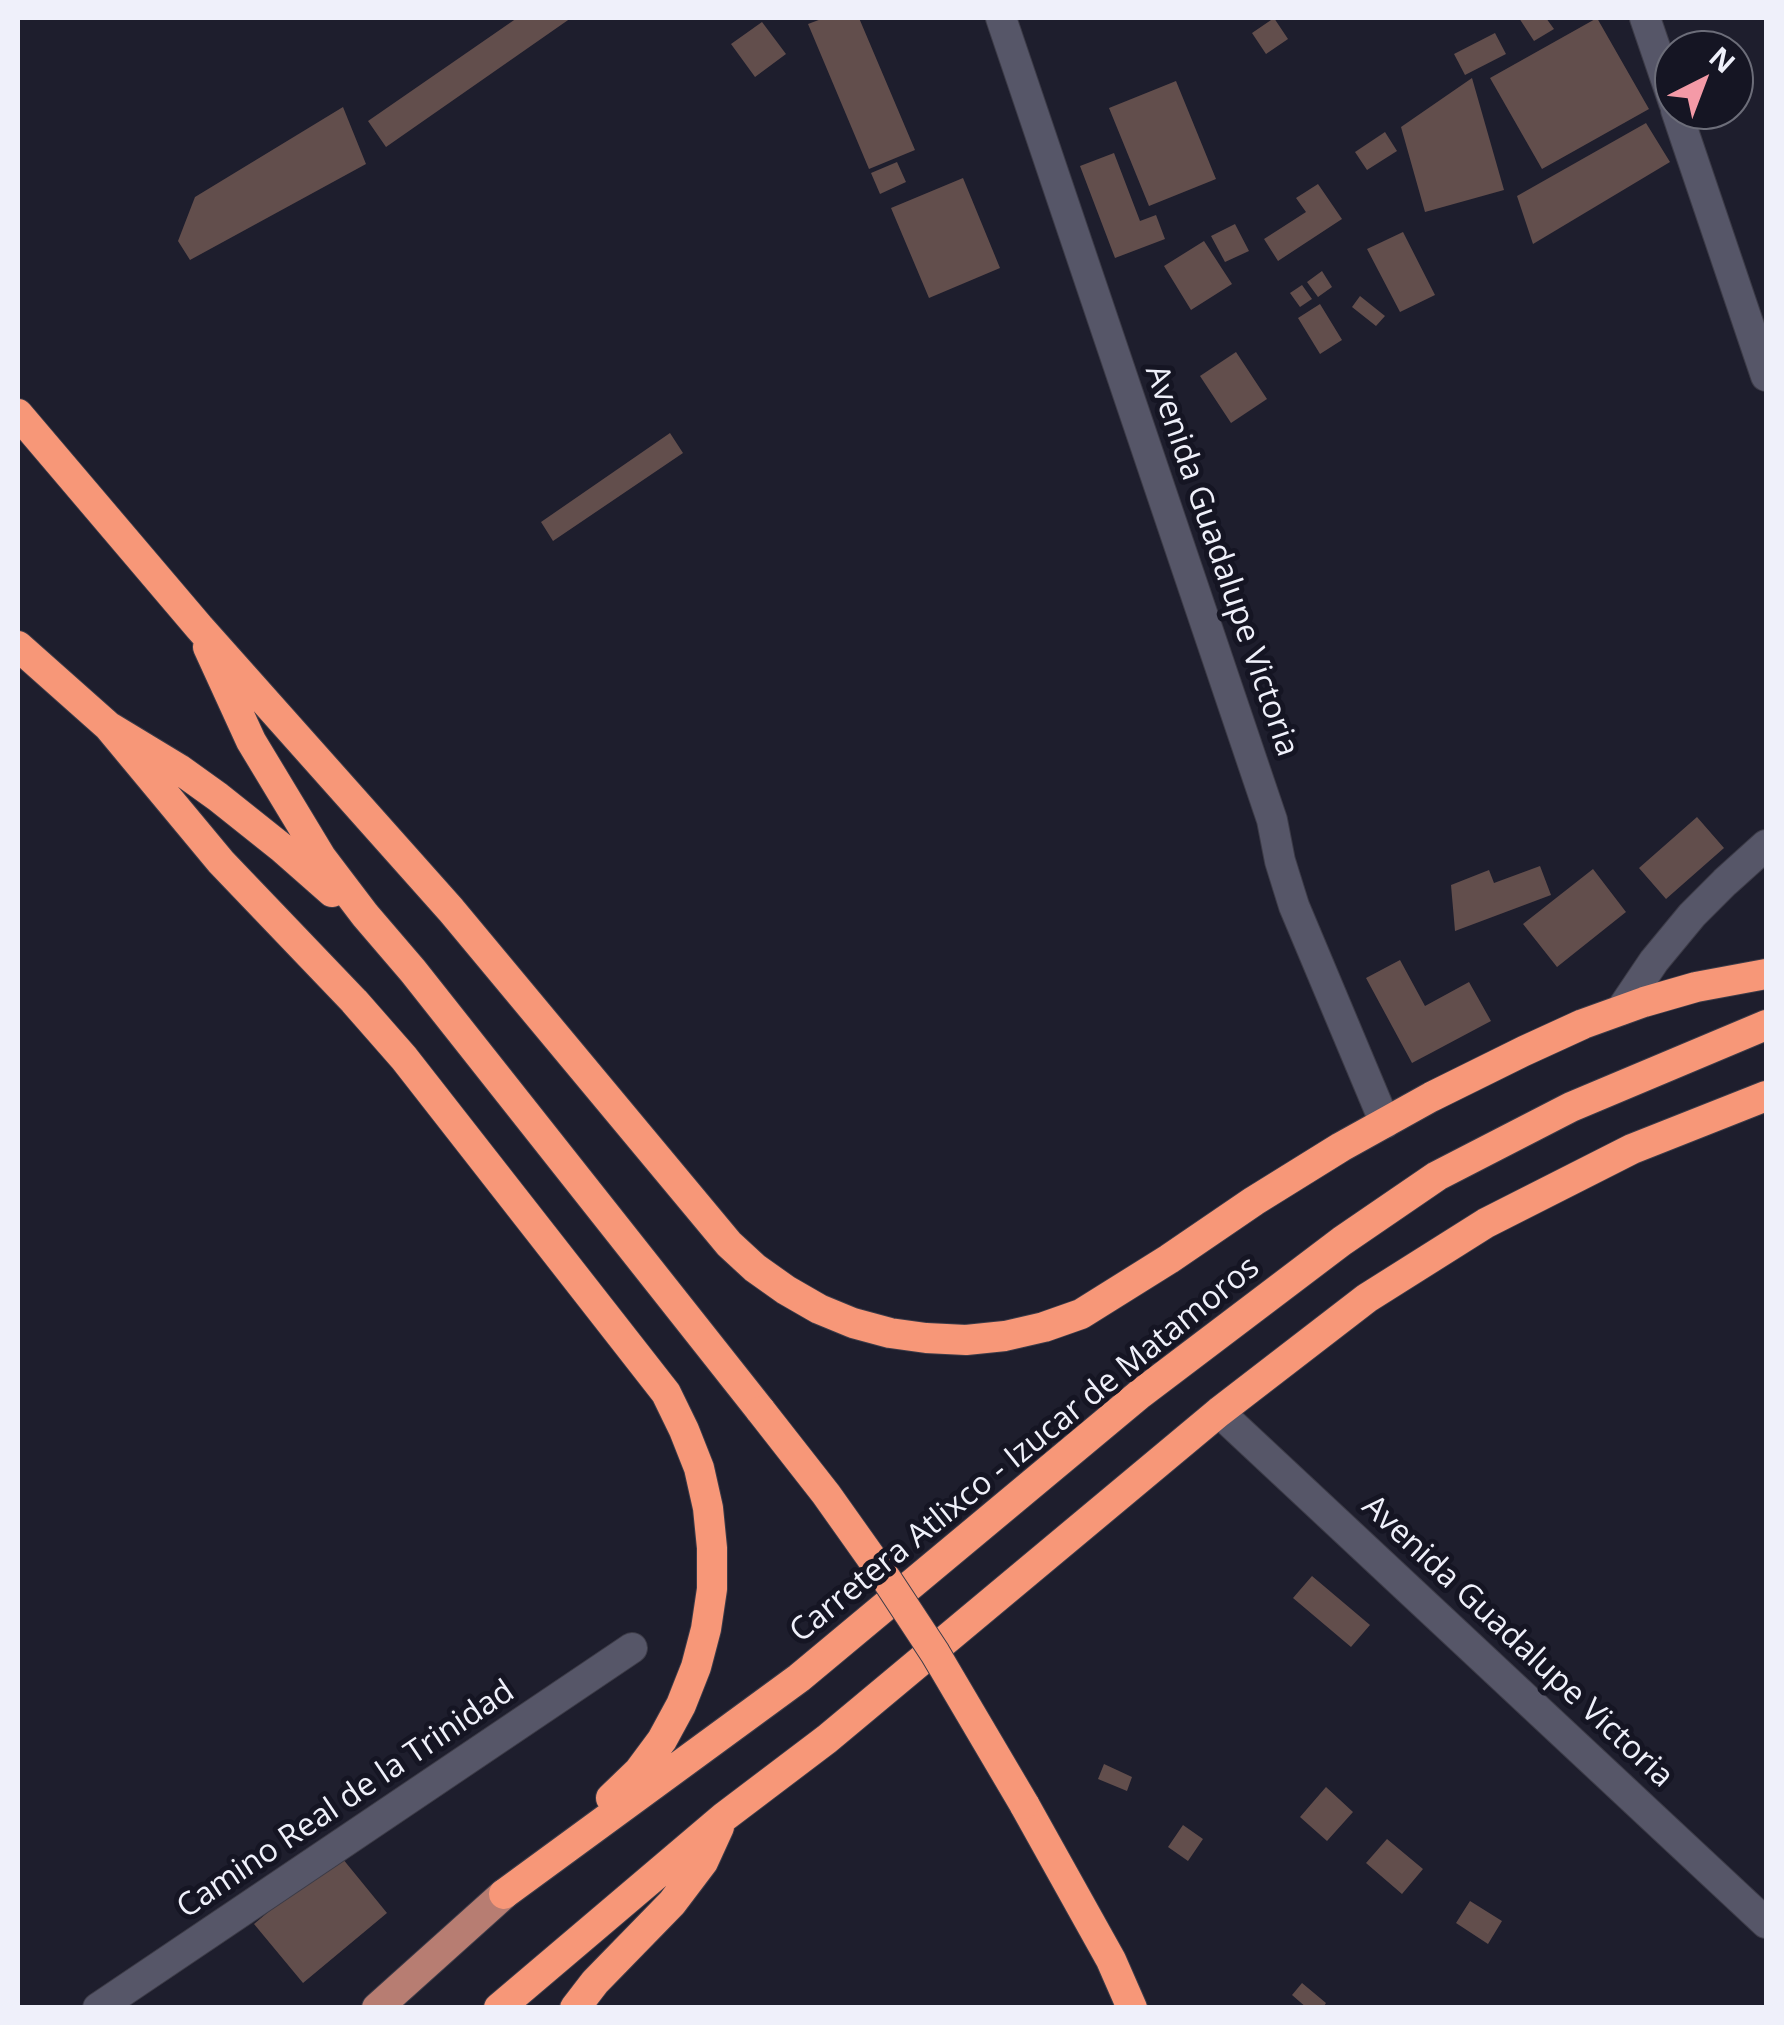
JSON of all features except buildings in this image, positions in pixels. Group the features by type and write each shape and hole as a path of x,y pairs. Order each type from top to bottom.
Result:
{"highway":[{"path":"18,414 200,628 439,896 729,1244 786,1290 836,1316 890,1333 966,1340 1006,1336 1081,1314 1254,1201 1385,1123 1524,1051 1621,1010 1696,986 1766,974"},
{"path":"200,628 223,685 282,795 343,886 762,1411 887,1580 1024,1804 1111,1960 1132,2008"},
{"path":"18,646 108,726 191,827 354,1001 453,1118 666,1394 684,1430 708,1508 712,1548 712,1589 696,1667 662,1740 639,1772 504,1894"},
{"path":"108,726 192,778 282,848 413,971"},
{"name":"Carretera Atlixco - Izucar de Matamoros","path":"504,1894 799,1678 1140,1394 1342,1241 1437,1176 1571,1108 1766,1026"},
{"path":"499,2008 724,1817 827,1739 1219,1412 1367,1298 1486,1223 1632,1150 1766,1096"},
{"path":"575,2008 672,1903 703,1862 724,1817"}],"main road":[{"name":"Carretera Atlixco - Izucar de Matamoros","path":"377,2008 504,1894"}],"street":[{"name":"Avenida Guadalupe Victoria","path":"1001,18 1272,820 1294,906 1385,1123"},
{"path":"1645,18 1654,45"},
{"path":"1683,130 1766,376"},
{"path":"1621,1010 1692,915 1766,845"},
{"name":"Avenida Guadalupe Victoria","path":"1219,1412 1766,1923"},
{"name":"Camino Real de la Trinidad","path":"98,2008 632,1648"}]}
